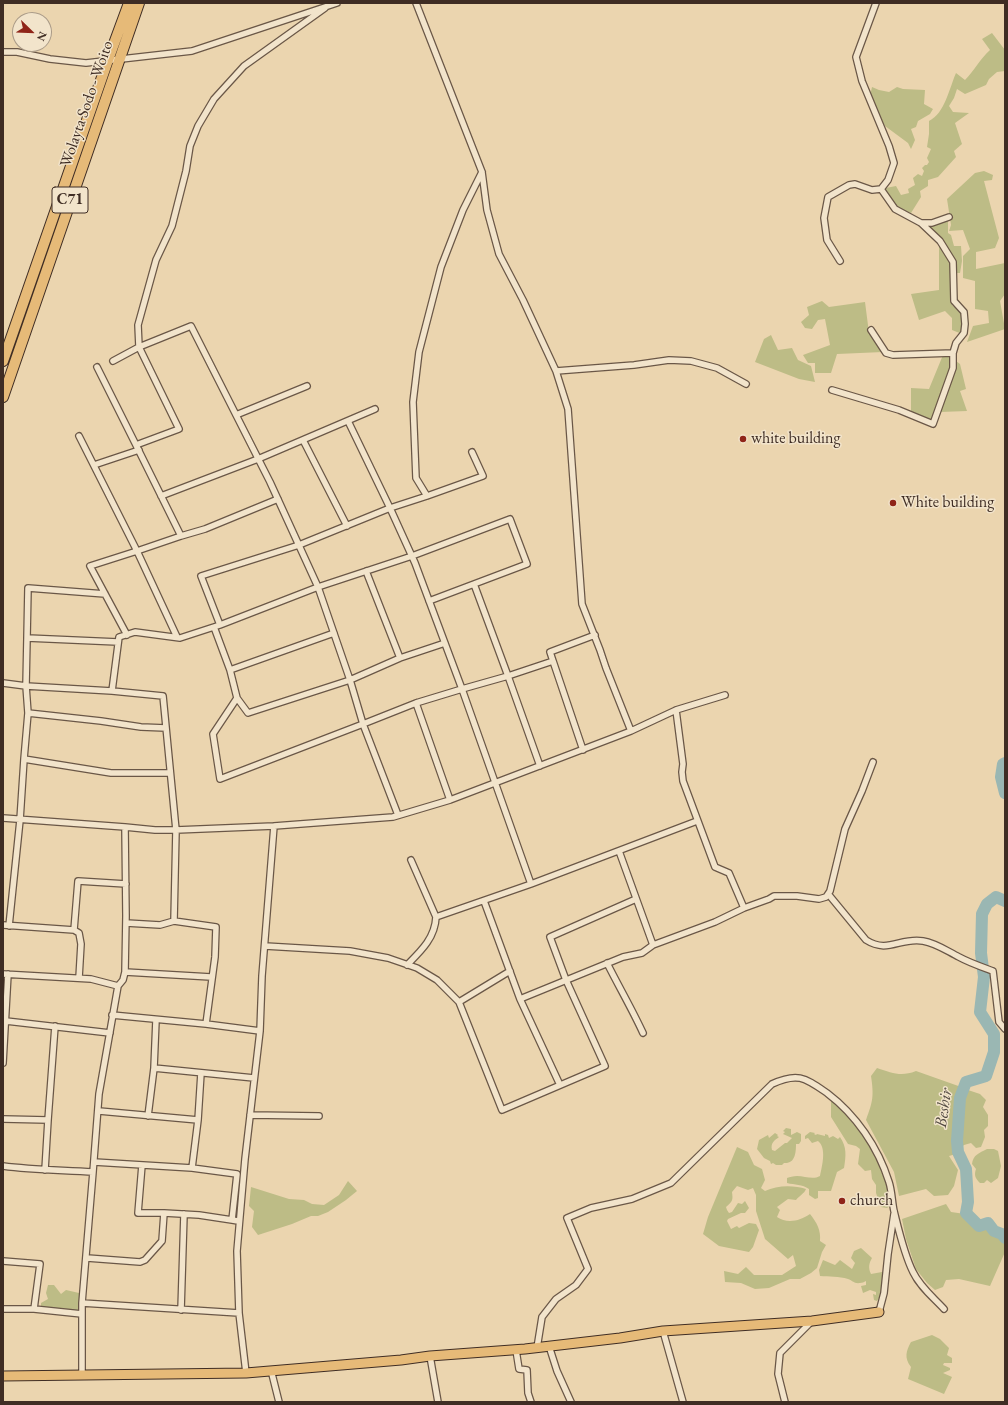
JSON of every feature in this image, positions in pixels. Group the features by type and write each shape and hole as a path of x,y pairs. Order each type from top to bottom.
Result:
{"highway":[{"name":"Wolayta Sodo - Woito","path":"3,361 129,3"},
{"name":"Wolayta Sodo - Woito","path":"3,397 139,3"}],"main road":[{"path":"3,1376 246,1373 537,1348 663,1331 812,1321 879,1312"}],"street":[{"path":"3,52 17,52 50,59 86,63 119,58 192,51 337,3"},
{"path":"416,3 482,172 487,210 500,254 556,371 568,409 582,604 631,731"},
{"path":"840,261 827,240 824,218 828,197 849,185 855,184 872,190 881,189 888,180 894,163 889,146 862,81 856,57 876,3"},
{"path":"94,465 138,448 179,429 139,347 138,325 156,260 172,226 186,171 190,146 198,126 214,99 244,66 325,8"},
{"path":"427,496 416,478 413,402 420,352 441,268 463,210 482,172"},
{"path":"832,390 899,410 933,424 954,368 953,354 956,343 964,334 964,312 954,301 952,262 940,241 920,223 895,209 881,189"},
{"path":"920,223 932,223 949,217"},
{"path":"113,361 139,347 191,326 278,499 318,587 350,680 363,724 398,815"},
{"path":"871,330 886,353 893,355 953,354"},
{"path":"556,371 634,365 669,360 691,361 717,368 746,384"},
{"path":"97,367 181,536"},
{"path":"236,415 307,386"},
{"path":"161,496 258,459 375,409"},
{"path":"348,421 412,556 462,689 531,884"},
{"path":"79,436 137,551 177,638"},
{"path":"303,440 347,526"},
{"path":"220,626 201,576 299,545 390,508 483,476 472,452"},
{"path":"127,634 90,566 205,529 278,499"},
{"path":"112,691 119,637 135,632 180,638 214,628 318,587 412,556 510,519 527,564 429,601"},
{"path":"366,571 400,658"},
{"path":"474,584 540,766"},
{"path":"79,978 81,944 78,933 74,930 6,926 20,820 28,714 26,686 28,588 105,594"},
{"path":"214,628 230,670 238,698 248,713 350,680 400,658 445,643"},
{"path":"230,670 334,633"},
{"path":"583,750 550,652 595,635"},
{"path":"27,638 118,642"},
{"path":"238,698 213,734 220,779 416,703 553,661"},
{"path":"3,683 163,696 176,830 174,921"},
{"path":"3,818 155,830 176,830 274,826 393,817 450,800 631,731 676,710 725,695"},
{"path":"416,703 450,800"},
{"path":"676,710 683,764 682,772 697,821 715,867 729,873 744,908"},
{"path":"28,714 101,721 141,727 166,728"},
{"path":"24,759 112,773 170,773"},
{"path":"520,999 607,963 623,957 642,953 653,945 715,922 774,896 797,896 819,899 829,895 845,829 873,762"},
{"path":"436,917 531,884 697,821"},
{"path":"235,1220 260,1031 274,826"},
{"path":"82,1376 82,1303 99,1111 99,1094 118,986 123,980 125,972 125,827"},
{"path":"619,851 653,945"},
{"path":"407,965 422,950 436,927 436,917 411,860"},
{"path":"74,930 78,881 126,884"},
{"path":"829,895 866,940 873,944 884,946 910,940 922,941 948,950 959,958 993,971 999,1022 1005,1029"},
{"path":"265,946 350,951 388,958 417,968 438,980 459,1002 502,1110 604,1066 566,980 550,937 636,899"},
{"path":"484,901 520,999 560,1085"},
{"path":"126,923 160,925 174,921 216,927 215,957 211,977 206,1024"},
{"path":"607,963 622,993 630,1005 643,1034"},
{"path":"459,1002 510,971"},
{"path":"125,972 211,977"},
{"path":"3,1063 6,1021 6,974 91,979 118,986"},
{"path":"112,1015 260,1031"},
{"path":"148,1116 154,1068 156,1020"},
{"path":"6,1021 110,1033"},
{"path":"45,1170 55,1026"},
{"path":"154,1068 254,1078"},
{"path":"192,1168 198,1120 201,1073"},
{"path":"537,1348 542,1317 556,1299 576,1285 588,1269 567,1218 591,1208 632,1199 671,1183 772,1084 797,1076 811,1082 831,1097 861,1126 877,1152 889,1182 894,1212 914,1274 923,1287 944,1309"},
{"path":"99,1111 198,1120"},
{"path":"250,1115 318,1116"},
{"path":"3,1119 48,1120"},
{"path":"94,1162 192,1168 237,1174 235,1220 239,1313 246,1373"},
{"path":"142,1165 138,1213 184,1214 235,1220"},
{"path":"3,1166 28,1170 93,1172"},
{"path":"879,1312 884,1293 894,1212"},
{"path":"87,1258 140,1262 145,1260 162,1241 164,1213"},
{"path":"181,1310 184,1214"},
{"path":"3,1261 40,1264 34,1310"},
{"path":"82,1303 239,1313"},
{"path":"3,1309 82,1314"},
{"path":"784,1402 778,1374 780,1353 812,1321"},
{"path":"663,1331 683,1402"},
{"path":"549,1346 557,1371 571,1402"},
{"path":"516,1350 520,1369 527,1370 528,1393 531,1402"},
{"path":"430,1356 438,1402"},
{"path":"271,1370 279,1402"}],"shaded area":[{"path":"992,33 1005,50 1005,71 997,72 989,79 986,85 965,94 957,89 949,106 953,112 969,113 955,123 962,144 954,151 956,157 938,177 928,180 928,186 920,191 921,197 911,213 896,207 884,193 886,188 896,186 901,195 909,193 908,189 915,185 913,178 918,174 922,176 924,171 922,168 929,162 927,158 931,149 927,147 929,121 943,107 956,73 965,80 990,50 982,39"},
{"path":"872,87 889,92 897,87 903,89 925,90 924,104 933,109 930,114 918,121 916,127 911,129 915,140 911,149 908,143 885,126 870,96"},
{"path":"984,171 993,175 992,180 984,181 999,238 995,248 976,252 976,269 1005,263 1005,294 1000,301 1005,329 967,342 973,326 989,323 988,311 975,309 975,281 963,278 963,256 970,249 963,230 949,231 951,225 947,199 975,173"},
{"path":"948,219 948,233 951,235 954,246 961,246 962,261 960,273 956,273 953,258 925,225"},
{"path":"939,243 951,264 952,305 962,314 962,334 952,330 952,318 945,311 919,320 911,294 939,290"},
{"path":"822,301 829,307 865,302 869,333 883,352 837,354 831,373 815,373 815,363 808,363 803,355 830,345 825,319 818,320 812,329 805,328 801,322 809,315 807,307"},
{"path":"771,335 778,350 792,348 798,360 811,366 815,382 799,379 755,362 764,339"},
{"path":"943,355 951,355 952,367 933,422 911,413 911,388 929,389"},
{"path":"956,361 960,364 966,389 960,391 967,411 940,412 955,369"},
{"path":"877,1068 892,1073 901,1074 916,1071 964,1088 958,1098 956,1154 949,1156 958,1170 954,1186 948,1195 934,1196 926,1189 899,1196 894,1172 866,1120 872,1098 871,1076"},
{"path":"965,1089 980,1094 986,1100 983,1107 988,1115 988,1126 984,1130 985,1137 981,1147 976,1148 971,1143 964,1145 959,1149 959,1119 961,1102"},
{"path":"831,1100 843,1109 869,1141 885,1174 893,1204 887,1208 881,1207 876,1193 876,1185 872,1179 871,1170 865,1171 858,1164 860,1149 856,1146 848,1144 831,1117"},
{"path":"786,1128 791,1129 791,1135 797,1132 801,1134 801,1141 799,1144 796,1144 795,1154 791,1162 784,1163 782,1165 771,1164 770,1161 764,1158 757,1149 759,1140 768,1135 769,1138 775,1133 778,1135 777,1136 779,1137 773,1142 772,1145 772,1150 775,1151 792,1138 783,1134 785,1132 783,1131"},
{"path":"810,1132 815,1133 814,1134 816,1135 825,1136 825,1134 828,1135 829,1138 833,1136 838,1139 840,1137 844,1144 845,1152 844,1168 837,1172 831,1191 818,1191 818,1198 815,1199 809,1195 809,1189 806,1187 787,1183 787,1178 796,1176 812,1178 820,1176 823,1157 822,1148 818,1141 812,1143 808,1138 805,1139 805,1136"},
{"path":"737,1147 748,1152 754,1165 762,1169 765,1180 761,1188 765,1191 786,1186 806,1189 796,1200 788,1199 777,1207 780,1210 777,1217 789,1221 798,1220 810,1214 818,1227 820,1241 826,1245 817,1268 800,1279 790,1279 769,1288 755,1289 741,1283 725,1282 724,1271 738,1274 746,1267 754,1275 782,1275 796,1266 793,1255 788,1259 765,1239 756,1211 756,1195 753,1188 748,1190 737,1186 732,1192 731,1202 726,1207 729,1213 732,1212 738,1203 742,1204 745,1201 749,1208 745,1213 741,1213 728,1219 727,1221 731,1229 737,1226 739,1228 749,1223 756,1224 759,1230 753,1247 749,1252 719,1246 703,1234 708,1217"},
{"path":"987,1149 994,1149 998,1151 1001,1166 998,1178 991,1183 987,1180 984,1183 980,1183 975,1176 976,1169 972,1164 977,1155"},
{"path":"348,1181 357,1191 328,1212 318,1216 311,1216 258,1235 252,1227 254,1211 249,1206 251,1187 289,1199 304,1200 312,1204 324,1205 339,1195"},
{"path":"946,1204 951,1212 965,1214 979,1227 988,1225 993,1231 1005,1239 1005,1252 990,1286 959,1279 946,1280 943,1287 935,1290 927,1283 916,1269 906,1239 902,1219"},
{"path":"861,1248 872,1258 869,1266 871,1274 882,1272 884,1275 881,1295 877,1301 874,1300 873,1294 876,1295 876,1292 870,1290 863,1293 861,1286 866,1285 866,1281 858,1283 845,1278 820,1276 819,1270 823,1260 835,1265 840,1260 852,1269 855,1263 851,1258 854,1251"},
{"path":"48,1285 54,1285 61,1294 66,1290 79,1293 83,1297 82,1311 41,1309 41,1303 48,1299 46,1293"},
{"path":"932,1335 940,1339 949,1348 947,1355 952,1358 952,1363 944,1363 943,1365 950,1368 950,1370 943,1373 952,1377 944,1394 908,1379 911,1367 907,1361 906,1354 911,1342"}],"waterway":[{"name":"Beshir","path":"1005,763 1003,764 1001,777 1005,793"},
{"name":"Beshir","path":"1005,901 996,897 987,904 982,914 981,953 984,977 980,1012 994,1034 994,1052 986,1076 966,1082 960,1098 957,1141 958,1152 966,1169 968,1202 966,1213 979,1226 988,1223 994,1231 1002,1234 1005,1238"}],"place":[{"name":"white building","path":"743,439"},
{"name":"White building","path":"893,503"},
{"name":"church","path":"842,1201"}]}
